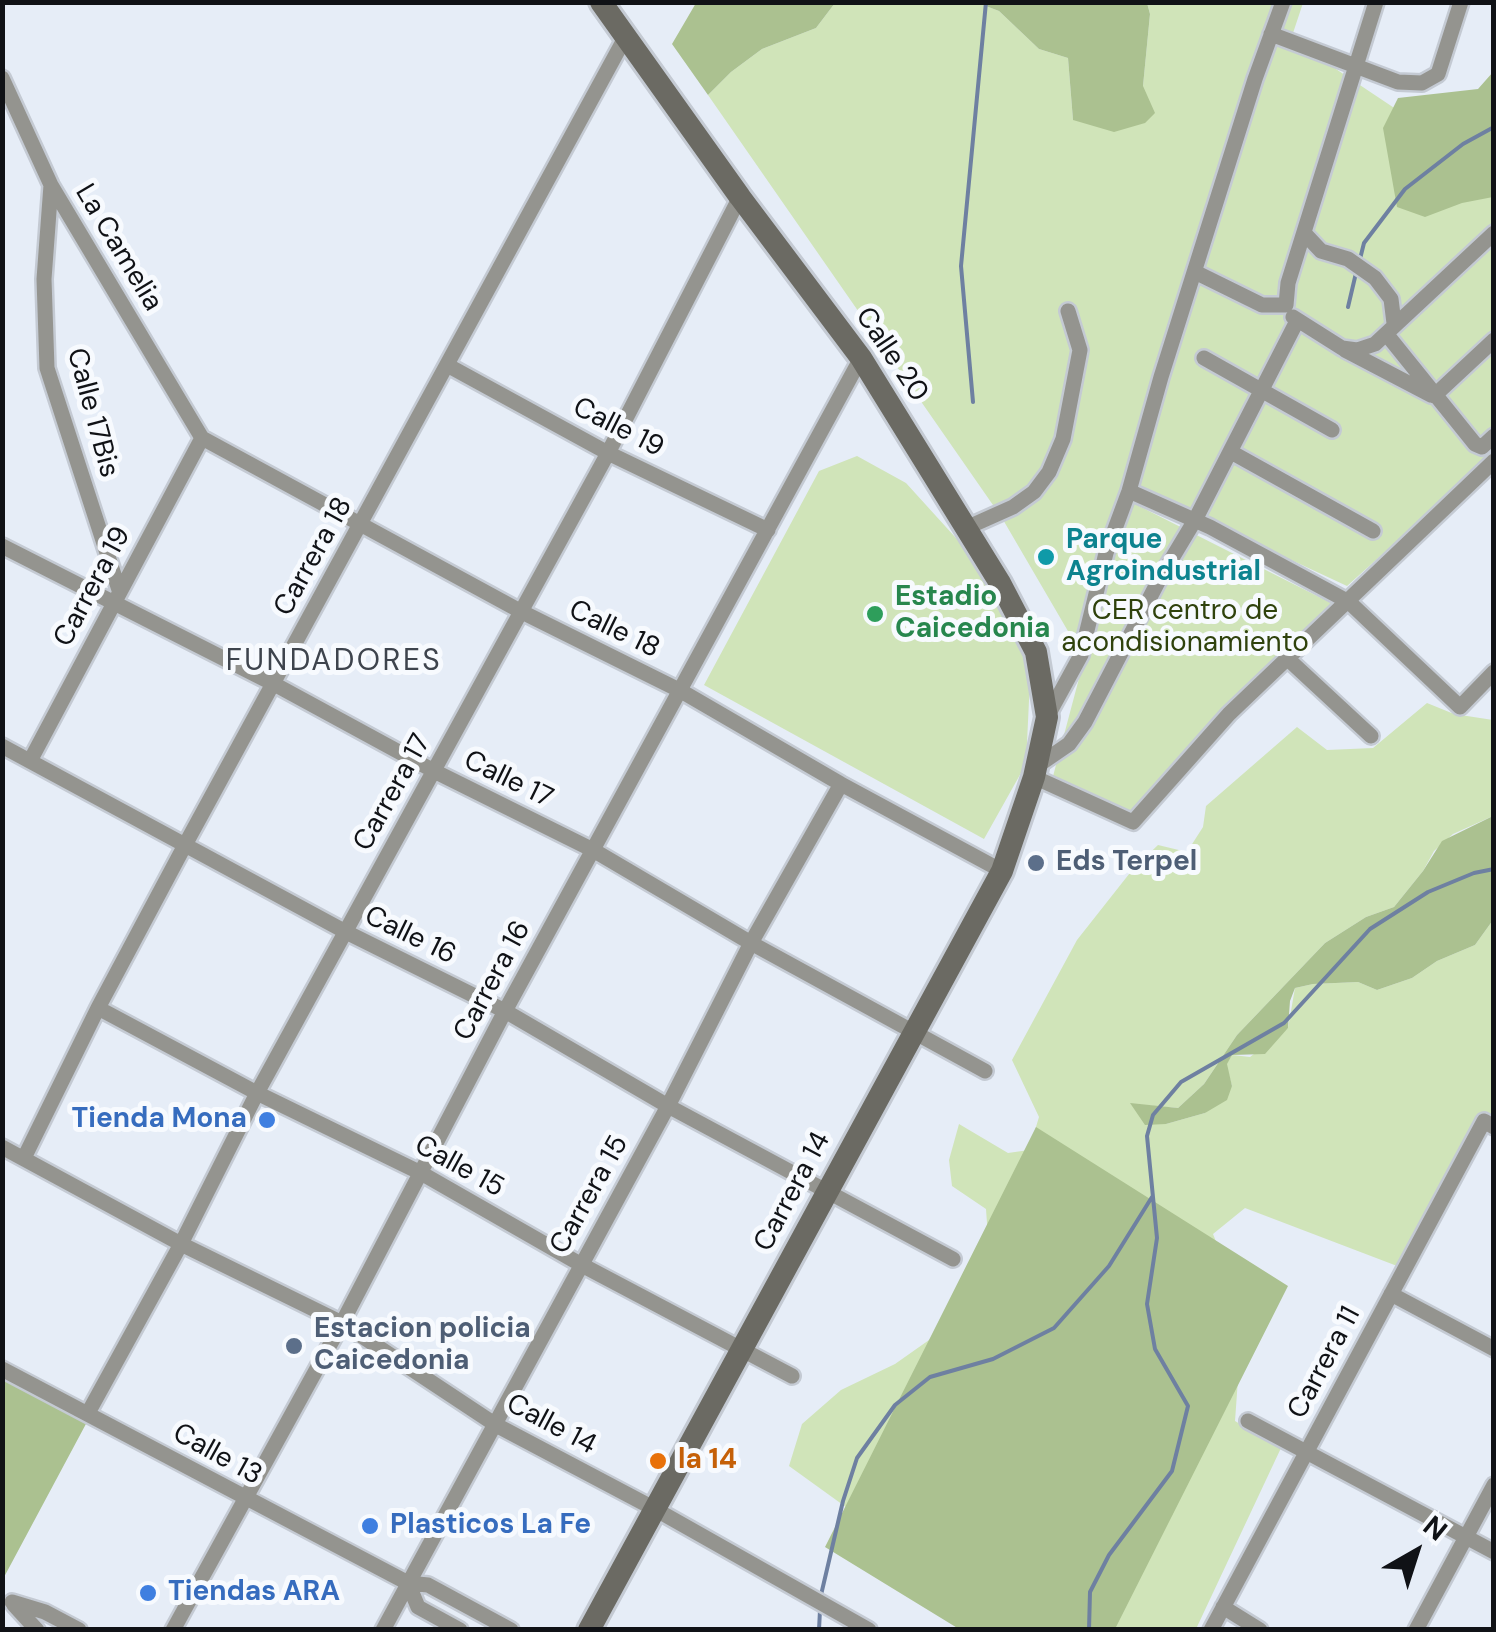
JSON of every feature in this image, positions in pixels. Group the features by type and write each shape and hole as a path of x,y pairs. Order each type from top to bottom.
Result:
{"main road":[{"name":"Calle 20","path":"602,2 740,197 861,358 1000,584 1036,652 1046,717 1035,772"},
{"name":"Carrera 14","path":"589,1630 1002,871 1035,772"}],"street":[{"path":"1046,717 1081,654 1106,553 1283,2"},
{"path":"1376,2 1294,264 1286,305 1296,322 1434,396"},
{"path":"1271,34 1398,82 1422,83 1438,74 1460,2"},
{"name":"Carrera 18","path":"24,1158 185,845 626,36"},
{"name":"La Camelia","path":"2,78 51,186 202,438"},
{"name":"Calle 17Bis","path":"51,186 44,279 48,368 115,596"},
{"name":"Carrera 17","path":"88,1413 181,1244 256,1093 608,453 740,197"},
{"path":"1305,234 1321,251 1362,266 1392,299 1415,305"},
{"path":"1342,348 1357,350 1391,329 1494,234"},
{"path":"1294,264 1321,251"},
{"path":"1195,272 1262,305 1286,305"},
{"path":"1392,299 1391,329 1434,396 1475,444 1482,447 1494,436"},
{"path":"966,528 1013,507 1034,492 1048,472 1063,439 1080,350 1068,311"},
{"path":"1296,322 1231,452 1085,722 1069,744 1035,772 1134,822 1230,714 1494,461"},
{"path":"1434,396 1494,340"},
{"name":"Carrera 16","path":"174,1630 342,1323 505,1010 861,358"},
{"path":"1204,358 1332,430"},
{"name":"Calle 19","path":"447,365 608,453 768,530"},
{"name":"Calle 18","path":"202,438 522,612 681,690 841,784 1002,871"},
{"name":"Carrera 19","path":"30,761 202,438"},
{"path":"1231,452 1373,531"},
{"path":"1129,491 1195,520 1348,602 1460,707 1494,672"},
{"name":"Calle 17","path":"2,546 115,596 434,771 593,850 751,943 985,1070"},
{"path":"1289,660 1371,736"},
{"name":"Calle 16","path":"2,746 346,932 505,1010 668,1106 952,1259"},
{"name":"Carrera 15","path":"384,1630 668,1106 751,943 841,784"},
{"name":"Calle 15","path":"98,1008 256,1093 421,1173 580,1264 792,1376"},
{"name":"Carrera 11","path":"1210,1630 1391,1294 1489,1124"},
{"name":"Calle 14","path":"2,1147 181,1244 342,1323 496,1425 653,1508 868,1630"},
{"path":"1391,1294 1494,1349"},
{"name":"Calle 13","path":"2,1369 408,1583 428,1585 512,1630"},
{"path":"1248,1421 1494,1552"},
{"path":"1416,1630 1494,1484"},
{"name":"Calle 13","path":"408,1583 418,1607 460,1630"},
{"path":"37,1630 12,1602 45,1612 78,1630"},
{"path":"1222,1607 1260,1630"}],"green space":[{"path":"696,2 835,3 816,28 762,49 708,95 672,44"},
{"name":"CER centro de acondisionamiento","path":"835,3 978,3 999,11 1039,49 1068,58 1073,120 1143,86 1150,14 1147,3 1303,3 1291,39 1493,174 1493,455 1347,586 1143,491 1139,506 1333,604 1227,710 1134,818 1052,780 1081,671 1072,638 1002,518 708,95 762,49 816,28"},
{"path":"978,3 1147,3 1150,14 1143,86 1155,113 1145,123 1114,132 1073,120 1068,58 1039,49 999,11"},
{"path":"1493,72 1493,197 1425,217 1397,207 1383,128 1398,98 1478,89"},
{"name":"Estadio Caicedonia","path":"857,456 906,483 985,570 1031,658 1026,764 984,839 704,685 819,471"},
{"path":"1427,703 1454,714 1493,720 1493,816 1453,834 1434,851 1394,907 1366,917 1325,943 1237,1035 1204,1084 1178,1108 1131,1104 1166,1124 1205,1113 1232,1086 1226,1064 1232,1055 1250,1057 1288,1028 1295,988 1358,982 1377,990 1412,978 1437,961 1475,945 1493,920 1493,1118 1405,1269 1245,1208 1213,1234 1243,1309 1235,1421 1281,1448 1196,1629 1015,1629 789,1466 802,1424 841,1390 895,1364 939,1333 988,1238 986,1209 952,1186 949,1160 959,1124 1008,1153 1029,1150 1039,1117 1012,1060 1077,940 1133,869 1158,845 1187,852 1203,827 1206,806 1297,727 1327,750 1373,748"},
{"path":"1493,816 1493,920 1475,945 1437,961 1412,978 1377,990 1358,982 1295,988 1288,1028 1265,1054 1232,1055 1227,1064 1232,1086 1227,1100 1205,1113 1166,1124 1145,1125 1130,1103 1178,1108 1204,1084 1237,1035 1325,943 1366,917 1394,907 1442,841"},
{"path":"1036,1127 1288,1286 1115,1629 959,1629 825,1547"},
{"path":"3,1365 87,1422 3,1579"}],"waterway":[{"path":"973,402 961,266 986,2"},
{"path":"1359,263 1364,243 1405,189 1463,144 1494,127"},
{"path":"1348,307 1356,273"},
{"path":"1089,1630 1090,1592 1109,1555 1172,1471 1188,1406 1155,1349 1147,1304 1157,1238 1147,1136 1153,1115 1181,1082 1284,1023 1370,929 1428,892 1494,869"},
{"path":"821,1595 857,1458 895,1405 930,1377 993,1359 1054,1328 1109,1266 1152,1197"},
{"path":"819,1630 820,1610"}],"place":[{"name":"Parque Agroindustrial","path":"1046,557"},
{"name":"Estadio Caicedonia","path":"875,614"},
{"name":"Eds Terpel","path":"1036,863"},
{"name":"Tienda Mona","path":"267,1120"},
{"name":"Estacion policia Caicedonia","path":"294,1346"},
{"name":"la 14","path":"658,1461"},
{"name":"Plasticos La Fe","path":"370,1526"},
{"name":"Tiendas ARA","path":"148,1593"}],"district":[{"name":"FUNDADORES","path":"334,662"}]}
